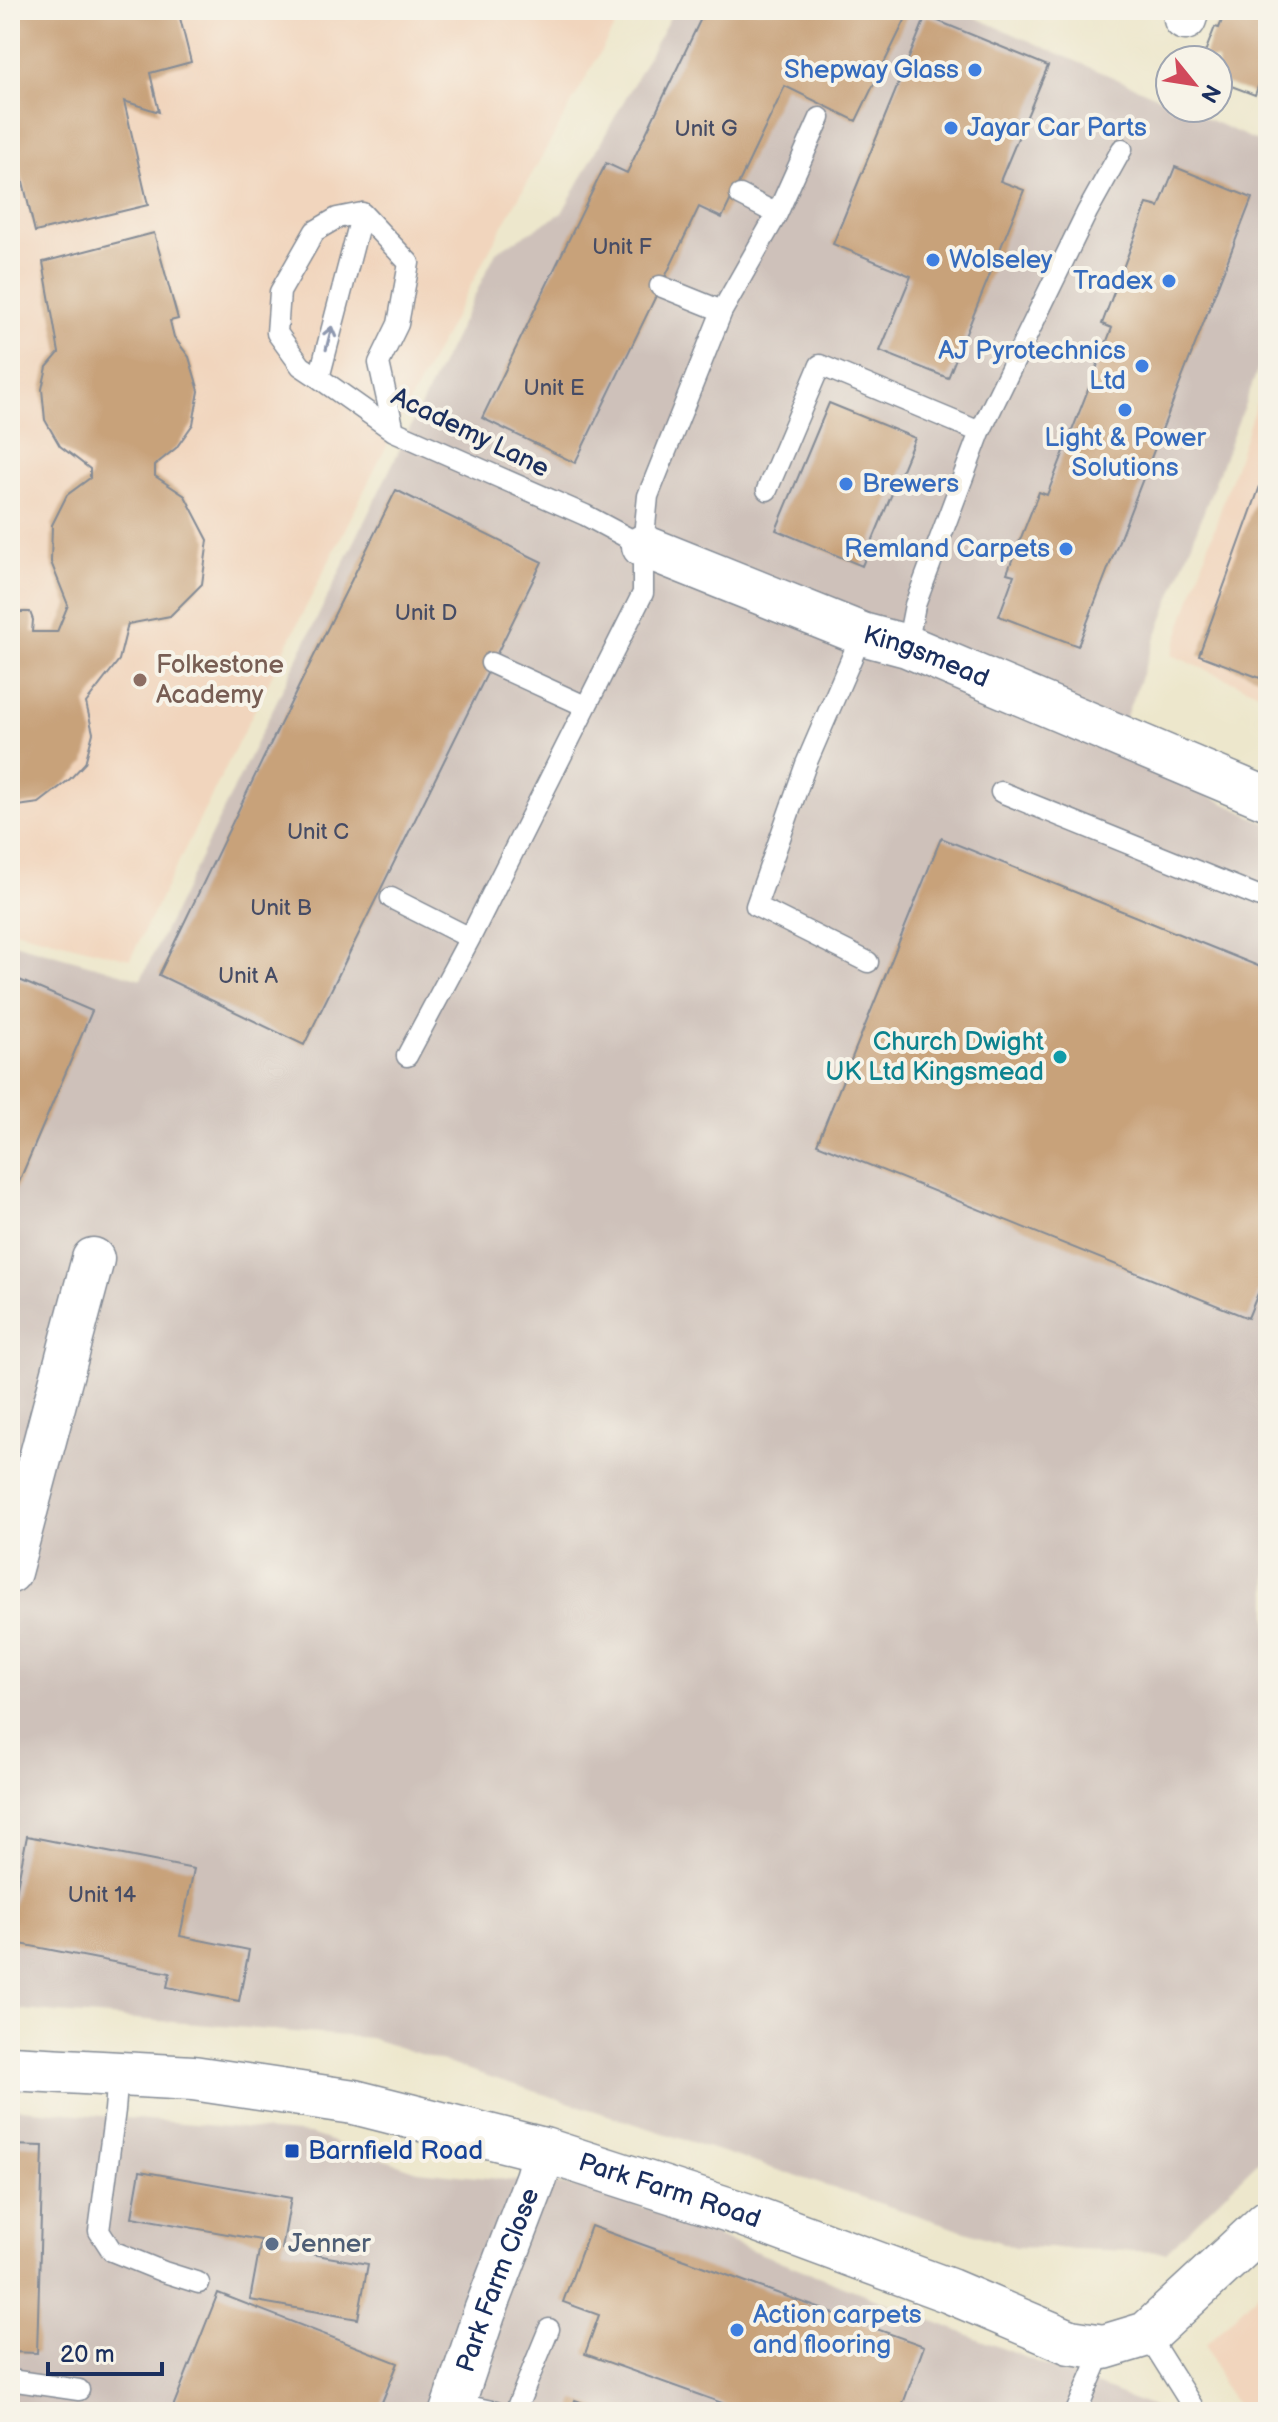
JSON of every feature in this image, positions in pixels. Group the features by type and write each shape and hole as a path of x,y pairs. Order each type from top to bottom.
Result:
{"street":[{"name":"Kingsmead","path":"643,546 862,634 907,646 1268,799"},
{"path":"10,1572 93,1259"},
{"name":"Park Farm Road","path":"10,2068 193,2078 354,2102 544,2150 745,2215 950,2291 1070,2342 1104,2347 1147,2334 1268,2222"},
{"name":"Park Farm Close","path":"453,2408 544,2150"}],"lane":[{"path":"407,1056 470,938 643,593 643,546 648,496 722,311 777,214 820,118"},
{"path":"907,646 915,605 980,432 1087,212 1122,149"},
{"path":"740,195 777,214"},
{"path":"319,378 362,213"},
{"path":"362,213 409,263 398,324 379,363 394,431"},
{"name":"Academy Lane","path":"362,213 337,218 315,231 280,292 277,333 301,366 394,431 585,515"},
{"path":"660,286 722,311"},
{"path":"767,490 820,365 980,432"},
{"name":"Kingsmead","path":"585,515 643,546"},
{"path":"862,634 806,764 756,906 868,962"},
{"path":"491,663 585,706"},
{"path":"1001,792 1268,900"},
{"path":"391,898 470,938"},
{"path":"118,2074 99,2231 112,2251 199,2283"},
{"path":"515,2412 549,2329"},
{"path":"1147,2334 1196,2412"},
{"path":"1076,2412 1104,2347"},
{"path":"10,2380 79,2390"},
{"path":"453,2408 496,2412"}],"shaded area":[{"name":"Folkestone Academy","path":"10,10 624,10 491,247 394,431 130,959 10,929"},
{"path":"674,10 958,10 1154,95 1154,124 1219,124 1268,146 1268,343 1113,750 1268,824 1268,2151 1166,2252 1015,2247 370,2038 10,2009 10,942 141,979 496,252 562,213"},
{"path":"1268,368 1268,697 1172,655"},
{"path":"10,2108 310,2134 418,2171 596,2189 1165,2412 10,2412"},
{"path":"1268,2283 1268,2412 1242,2412 1223,2386 1206,2344"}],"building":[{"path":"10,10 178,10 191,62 150,73 159,112 124,101 148,205 35,232 10,127"},
{"path":"705,10 900,10 908,14 856,121 785,86 722,218 699,207 575,463 482,418 606,163 627,173"},
{"path":"1226,10 1268,10 1268,59 1255,95 1234,87 1234,44 1208,44 1215,27 1219,28"},
{"name":"Wolseley","path":"926,16 1048,66 1000,181 1024,190 948,378 880,351 911,276 833,244"},
{"path":"1175,167 1252,198 1078,646 999,616 1014,575 1007,573 1039,492 1047,495 1112,328 1102,324 1147,204 1159,207"},
{"path":"154,233 178,319 170,321 174,337 189,357 199,391 193,424 176,448 155,465 155,476 185,496 208,540 202,584 170,616 128,624 119,660 86,703 93,733 85,763 39,803 10,807 12,622 20,612 30,612 32,632 57,632 68,605 51,562 52,525 67,495 90,478 90,469 60,446 45,420 42,389 47,367 59,353 43,262"},
{"name":"Brewers","path":"829,403 915,438 862,566 776,530"},
{"path":"1268,464 1268,681 1199,655"},
{"path":"396,490 542,562 304,1045 159,975"},
{"name":"Church Dwight UK Ltd Kingsmead","path":"941,838 1268,970 1268,1269 1248,1318 817,1144"},
{"path":"10,976 92,1011 10,1203"},
{"path":"27,1836 194,1869 180,1936 249,1950 239,2001 167,1987 170,1973 10,1942 10,1922"},
{"path":"10,2145 43,2146 37,2353 10,2352"},
{"name":"Jenner","path":"140,2171 291,2198 282,2249 368,2264 358,2319 250,2300 261,2240 132,2217"},
{"name":"Action carpets and flooring","path":"591,2226 924,2346 900,2412 747,2412 585,2354 599,2315 563,2302"},
{"path":"218,2293 398,2363 378,2412 171,2412"},
{"path":"575,2400 608,2412 571,2412"}],"place":[{"name":"Shepway Glass","path":"975,70"},
{"name":"Jayar Car Parts","path":"951,128"},
{"name":"Wolseley","path":"933,260"},
{"name":"Tradex","path":"1169,281"},
{"name":"AJ Pyrotechnics Ltd","path":"1142,366"},
{"name":"Light & Power Solutions","path":"1125,410"},
{"name":"Brewers","path":"846,484"},
{"name":"Remland Carpets","path":"1066,549"},
{"name":"Folkestone Academy","path":"140,680"},
{"name":"Church Dwight UK Ltd Kingsmead","path":"1060,1057"},
{"name":"Barnfield Road","path":"292,2151"},
{"name":"Jenner","path":"272,2244"},
{"name":"Action carpets and flooring","path":"737,2330"}]}
